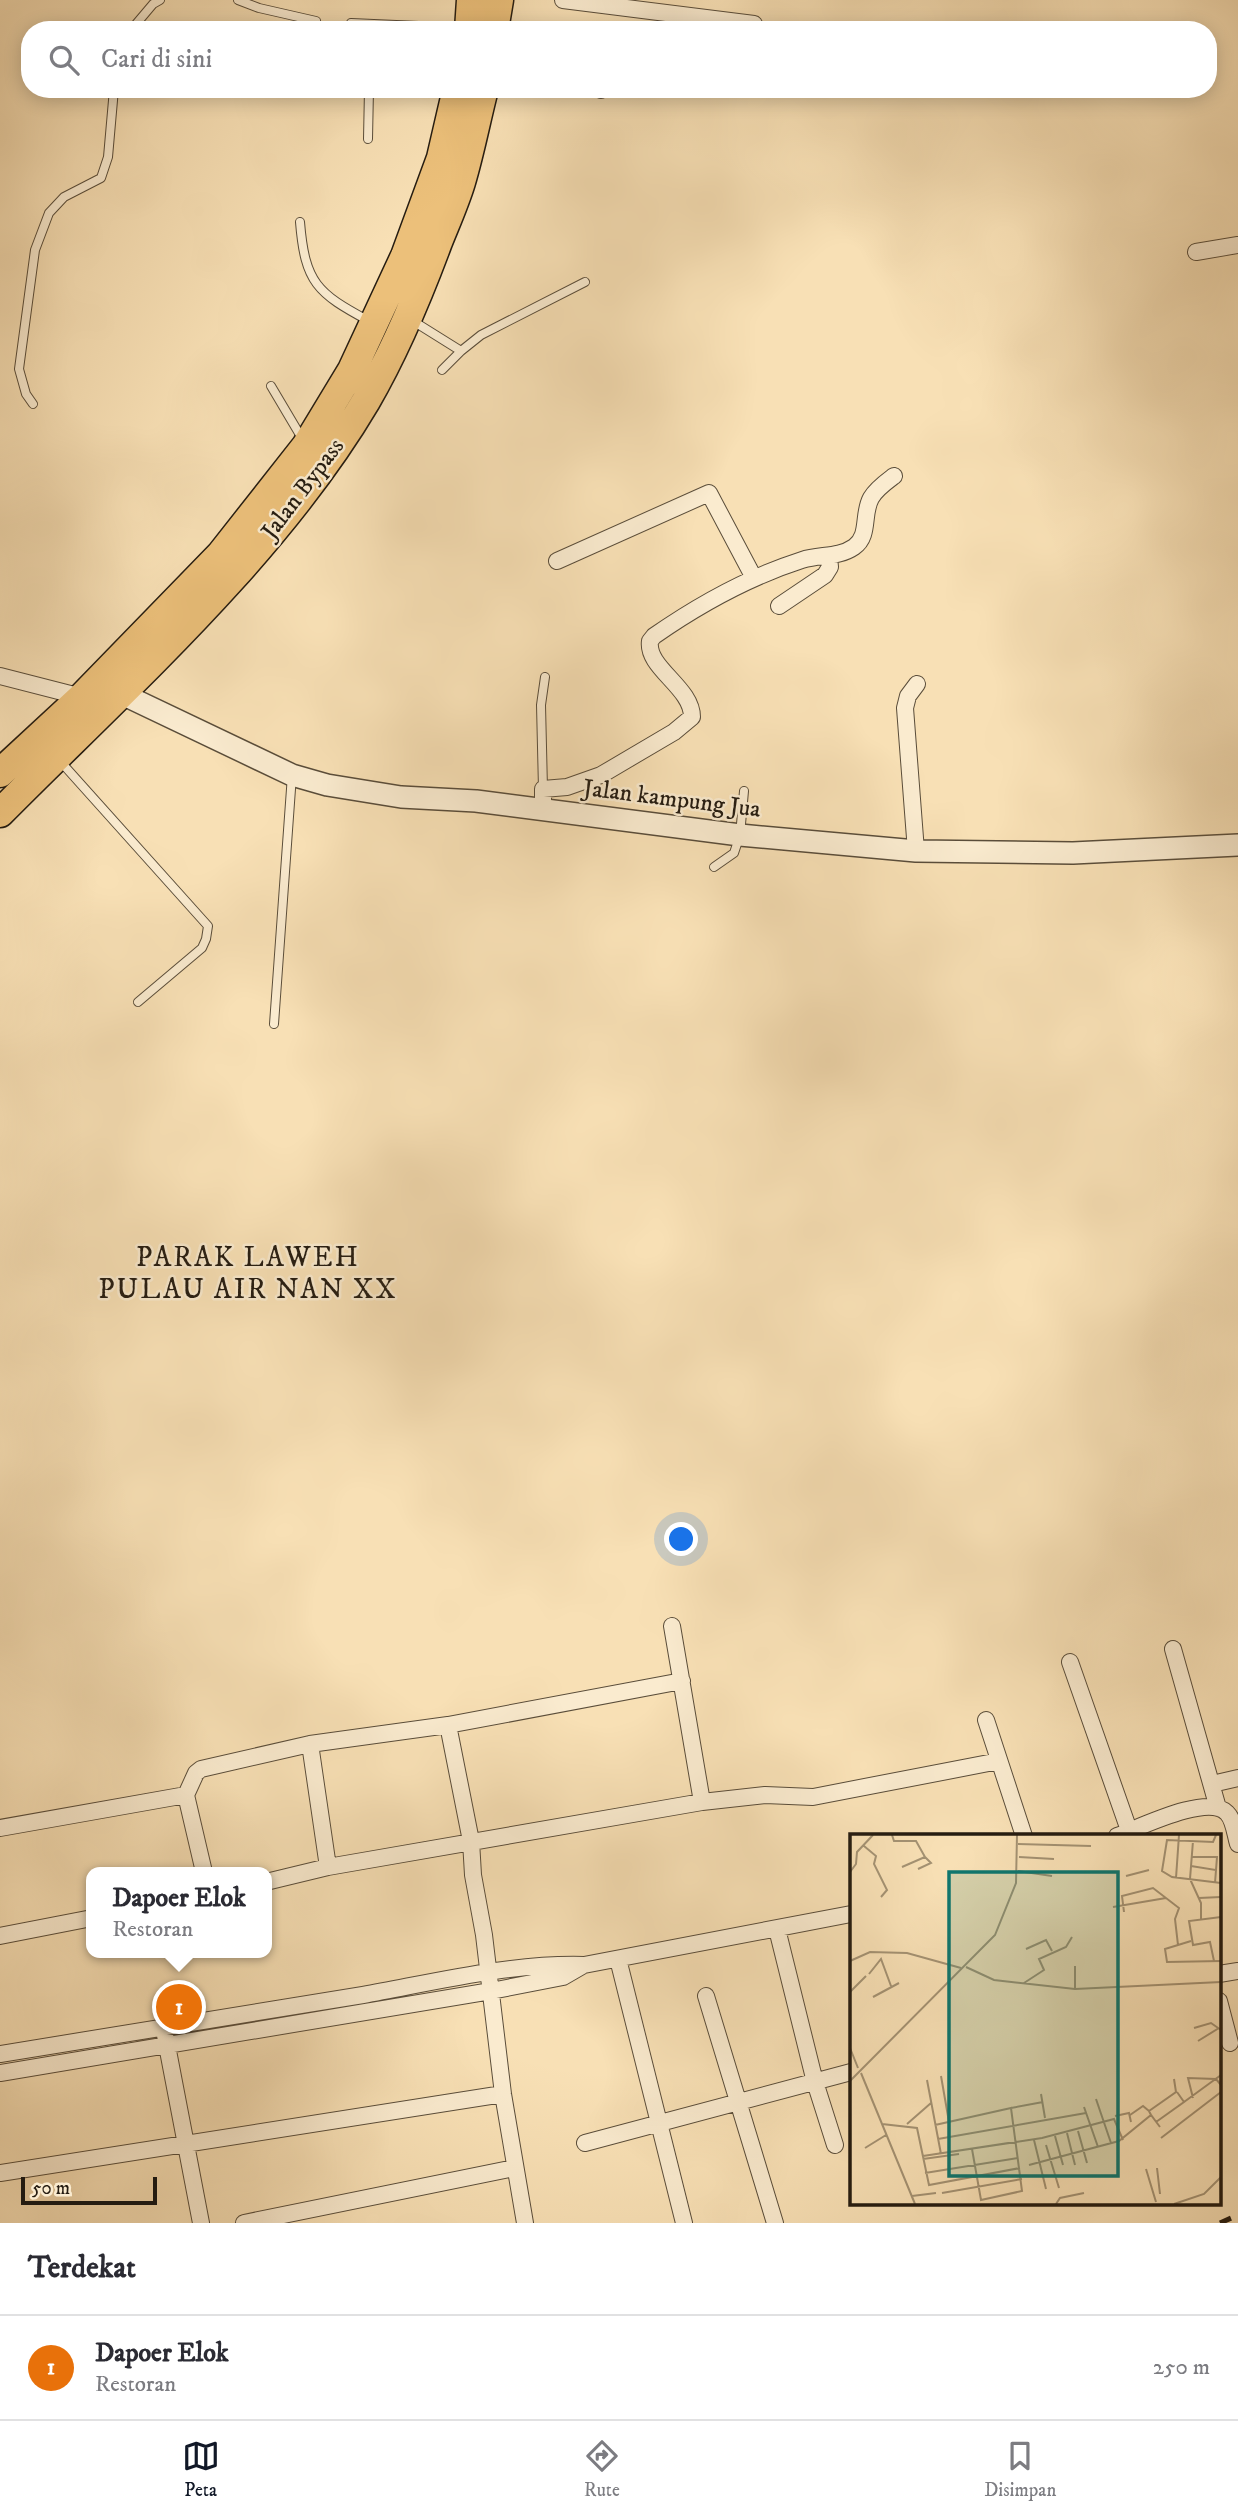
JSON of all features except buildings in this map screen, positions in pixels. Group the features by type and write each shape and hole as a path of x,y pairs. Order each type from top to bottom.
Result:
{"highway":[{"path":"471,0 475,21"},
{"path":"483,21 499,0"},
{"name":"Jalan Bypass","path":"0,813 263,544 330,455 366,400 408,318 417,262 455,98"},
{"name":"Jalan Bypass","path":"8,761 82,696 220,554 306,446 352,370 374,324 417,262 461,183 482,98"}],"street":[{"path":"563,0 730,21"},
{"path":"1196,252 1238,245"},
{"path":"543,799 567,787 593,779 653,746 692,717 689,701 660,666 651,652 650,641 690,611 754,578 804,559 829,557 846,552 861,541 869,501 874,492 894,476"},
{"path":"557,561 709,493 754,578"},
{"path":"779,606 825,575 830,567 829,557"},
{"path":"0,676 82,696"},
{"path":"916,851 905,708 908,696 917,684"},
{"name":"Jalan kampung Jua","path":"120,693 292,775 327,785 401,797 476,802 543,799 740,835 916,851 1073,852 1238,845"},
{"path":"672,1626 702,1802"},
{"path":"1172,1648 1218,1808"},
{"path":"1070,1662 1126,1834"},
{"path":"203,1867 186,1795 196,1773 201,1769 310,1744 448,1726 682,1681"},
{"path":"986,1720 1023,1834"},
{"path":"448,1726 471,1842 473,1875 503,2094 525,2223"},
{"path":"310,1744 328,1867"},
{"path":"272,1881 328,1867 702,1802 765,1795 813,1797 999,1761"},
{"path":"1212,1784 1238,1778"},
{"path":"0,1828 186,1795"},
{"path":"1128,1834 1193,1808 1205,1806 1218,1808 1229,1815 1238,1844"},
{"path":"0,2073 165,2037 488,1973 560,1964 584,1965 850,1914"},
{"path":"0,1936 86,1919"},
{"path":"777,1929 815,2082 835,2145"},
{"path":"618,1959 684,2223"},
{"path":"0,2054 165,2037 491,1992 563,1977 584,1965"},
{"path":"1220,1974 1238,1971"},
{"path":"706,1996 775,2223"},
{"path":"1220,2005 1230,2043"},
{"path":"165,2037 201,2223"},
{"path":"585,2143 850,2072"},
{"path":"0,2173 503,2094"},
{"path":"244,2223 514,2168"}],"lane":[{"path":"139,21 160,0"},
{"path":"237,0 316,21"},
{"path":"33,404 26,394 19,369 34,250 49,213 64,197 101,178 108,158 113,98"},
{"path":"368,139 369,98"},
{"path":"300,222 307,268 319,289 331,301 374,324"},
{"path":"442,370 481,335 585,282"},
{"path":"408,318 461,351"},
{"path":"271,386 306,446"},
{"path":"543,799 541,705 545,677"},
{"path":"56,757 208,926 202,948 138,1002"},
{"path":"274,1024 292,775"},
{"path":"714,867 732,856 740,835 744,791"}],"railway":[{"path":"1220,2223 1238,2215"}],"place":[{"name":"Dapoer Elok","path":"179,2007"}],"district":[{"name":"PARAK LAWEH PULAU AIR NAN XX","path":"248,1273"}]}
